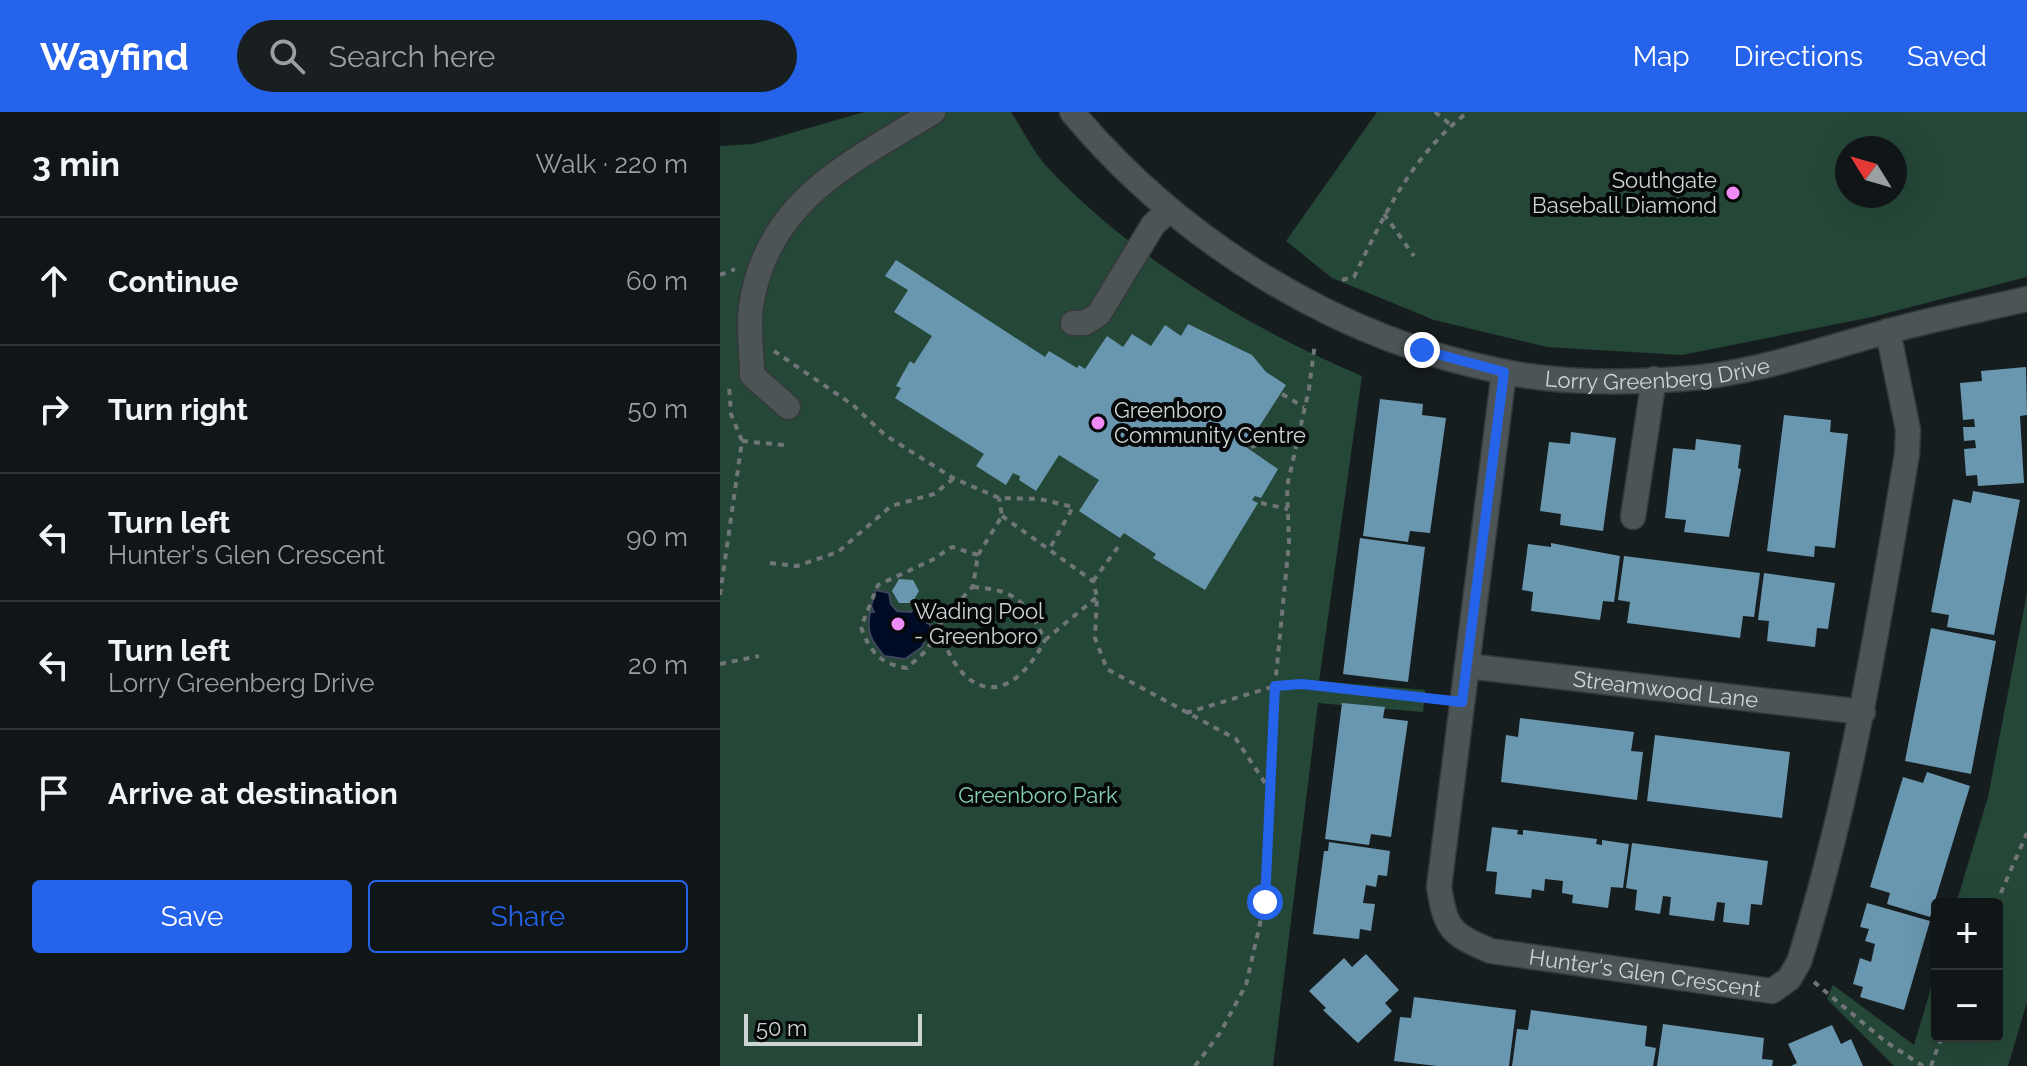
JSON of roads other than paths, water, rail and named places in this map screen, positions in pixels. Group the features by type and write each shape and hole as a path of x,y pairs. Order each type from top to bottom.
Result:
{"street":[{"path":"788,407 752,375 751,307 770,241 802,198 933,112"},
{"name":"Lorry Greenberg Drive","path":"1072,112 1095,139 1169,210 1253,269 1326,312 1422,350 1504,372 1551,378 1681,379 1764,366 1888,331 2027,299"},
{"path":"1073,323 1085,323 1099,314 1153,225 1169,210"},
{"path":"1863,712 1907,454 1908,430 1888,331"},
{"name":"Hunter's Glen Crescent","path":"1504,372 1439,887 1444,921 1465,939 1491,951 1772,991 1789,979 1795,969 1815,909 1863,712"},
{"path":"1633,517 1654,379"},
{"name":"Streamwood Lane","path":"1467,666 1863,712"}],"water":[{"name":"Wading Pool - Greenboro","path":"876,590 889,593 891,604 897,611 911,612 917,607 930,614 927,623 931,625 922,647 905,659 884,656 871,636 869,619 870,612 874,612 871,606"}],"place":[{"name":"Southgate Baseball Diamond","path":"1733,193"},
{"name":"Greenboro Community Centre","path":"1098,423"},
{"name":"Wading Pool - Greenboro","path":"898,624"}],"park label":[{"name":"Greenboro Park","path":"1038,795"}]}
